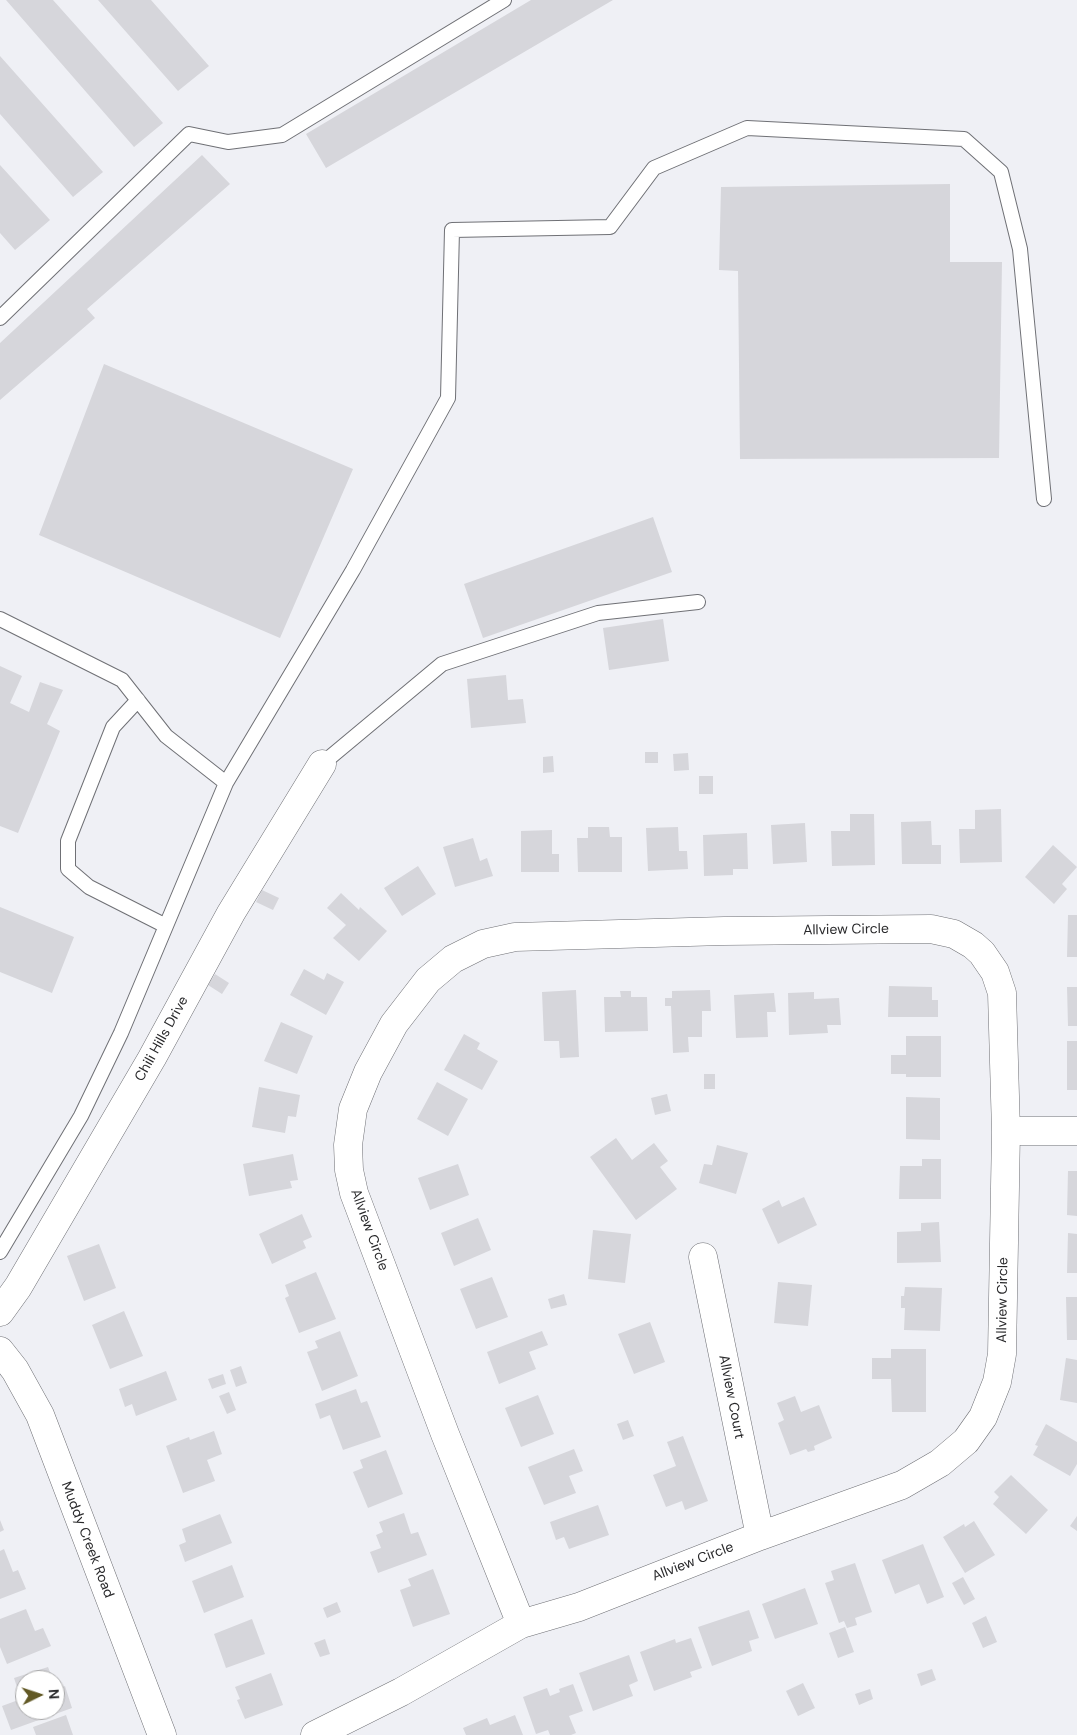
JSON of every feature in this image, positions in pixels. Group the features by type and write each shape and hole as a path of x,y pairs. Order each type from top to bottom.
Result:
{"street":[{"name":"Chili Hills Drive","path":"0,1312 18,1287 152,1058 231,913 322,764"},
{"name":"Allview Circle","path":"315,1735 401,1692 521,1624 578,1607 760,1536 902,1485 940,1463 966,1441 983,1418 997,1382 1002,1354 1006,1131 1002,994 995,972 982,953 973,945 954,934 921,930 724,931 515,936 483,944 454,959 428,980 394,1024 368,1072 353,1109 348,1145 349,1170 357,1203 445,1434 521,1624"},
{"path":"1006,1131 1077,1131"},
{"name":"Allview Court","path":"703,1257 760,1536"},
{"name":"Muddy Creek Road","path":"0,1351 15,1370 40,1415 162,1735"}],"lane":[{"path":"0,318 189,134 228,142 282,135 504,0"},
{"path":"0,1252 81,1116 122,1033 226,783 352,570 448,398 452,230 610,227 654,168 747,128 964,139 1001,172 1020,249 1044,499"},
{"path":"322,764 442,664 598,613 698,602"},
{"path":"0,619 122,680 166,736 226,783"},
{"path":"138,700 113,727 68,841 68,869 89,887 166,926"}],"building":[{"path":"6,0 53,0 163,123 134,147"},
{"path":"98,0 151,0 209,66 178,91"},
{"path":"531,0 613,0 326,168 306,134"},
{"path":"0,56 103,172 73,197 0,114"},
{"path":"202,155 230,184 87,309 95,318 0,400 0,343"},
{"path":"0,165 50,220 15,250 0,233"},
{"path":"950,184 950,262 1002,262 999,458 740,459 738,271 719,270 721,187"},
{"path":"104,364 353,469 280,638 39,535"},
{"path":"653,517 672,572 483,638 464,584"},
{"path":"663,619 669,661 609,670 603,628"},
{"path":"0,666 22,676 10,703 29,712 40,682 63,690 47,724 60,731 18,833 0,826"},
{"path":"506,675 508,700 523,699 526,723 471,728 467,679"},
{"path":"645,752 658,752 658,763 645,763"},
{"path":"688,753 689,770 674,771 673,754"},
{"path":"553,756 554,772 543,773 543,757"},
{"path":"699,776 713,776 713,794 699,794"},
{"path":"1001,809 1002,862 960,863 959,829 975,829 975,810"},
{"path":"850,814 874,814 875,865 832,866 831,831 850,831"},
{"path":"931,821 932,845 941,845 941,864 902,864 901,822"},
{"path":"805,823 807,862 773,864 771,825"},
{"path":"588,827 609,827 610,837 622,837 622,872 578,872 577,838 588,838"},
{"path":"678,827 679,851 687,851 688,869 648,871 646,828"},
{"path":"552,830 552,854 559,854 559,872 521,872 521,831"},
{"path":"747,833 748,869 733,869 733,875 704,876 703,835"},
{"path":"473,838 480,861 487,858 493,876 455,887 443,847"},
{"path":"1053,845 1077,867 1062,884 1067,889 1054,904 1025,877"},
{"path":"418,866 436,894 402,916 384,888"},
{"path":"262,890 279,898 273,910 256,902"},
{"path":"341,893 359,910 360,907 387,931 359,961 333,938 346,925 327,908"},
{"path":"0,907 74,937 52,993 0,972"},
{"path":"1068,915 1077,915 1077,957 1067,957"},
{"path":"304,969 324,980 327,973 344,982 326,1015 290,995"},
{"path":"215,974 229,983 222,994 208,985"},
{"path":"889,986 932,987 932,1000 938,1000 938,1017 888,1017"},
{"path":"1067,987 1077,987 1077,1026 1068,1026"},
{"path":"576,990 579,1057 560,1058 559,1041 544,1041 542,992"},
{"path":"710,990 711,1011 702,1011 702,1037 688,1037 689,1052 673,1053 671,1006 665,1006 665,998 672,998 672,991"},
{"path":"620,991 631,991 631,997 647,997 648,1031 605,1032 604,997 621,997"},
{"path":"814,992 814,999 839,998 841,1025 827,1025 828,1033 789,1035 788,993"},
{"path":"774,993 776,1012 767,1012 768,1037 736,1038 734,995"},
{"path":"281,1022 313,1036 297,1074 264,1061"},
{"path":"464,1034 480,1043 477,1049 498,1061 482,1090 444,1070"},
{"path":"906,1036 941,1036 941,1077 906,1077 906,1074 891,1074 891,1055 906,1055"},
{"path":"1067,1041 1077,1041 1077,1090 1067,1090"},
{"path":"704,1074 715,1074 715,1089 704,1089"},
{"path":"437,1082 468,1099 448,1136 417,1119"},
{"path":"259,1087 300,1095 296,1117 288,1116 285,1133 252,1127"},
{"path":"667,1094 671,1111 655,1115 651,1098"},
{"path":"906,1097 940,1098 940,1140 906,1139"},
{"path":"616,1138 632,1160 654,1143 668,1161 660,1167 677,1189 636,1220 590,1157"},
{"path":"717,1145 748,1153 736,1194 699,1183 704,1164 712,1165"},
{"path":"293,1154 298,1180 290,1181 292,1188 249,1196 243,1164"},
{"path":"922,1159 941,1159 941,1199 899,1199 900,1166 922,1166"},
{"path":"458,1164 469,1195 430,1210 418,1178"},
{"path":"1068,1171 1077,1171 1077,1216 1067,1215"},
{"path":"804,1197 817,1225 778,1244 762,1209 779,1200 782,1207"},
{"path":"302,1214 312,1237 303,1241 306,1248 272,1264 259,1234"},
{"path":"478,1218 491,1250 454,1266 441,1233"},
{"path":"939,1222 941,1262 897,1263 897,1232 921,1231 921,1223"},
{"path":"593,1230 631,1234 625,1283 588,1279"},
{"path":"1068,1233 1077,1234 1077,1273 1067,1273"},
{"path":"99,1244 116,1288 84,1301 67,1256"},
{"path":"316,1272 336,1319 299,1333 285,1298 289,1296 285,1285"},
{"path":"492,1277 508,1317 476,1329 460,1289"},
{"path":"778,1282 812,1285 808,1326 774,1323"},
{"path":"905,1287 942,1288 940,1331 904,1330 905,1308 901,1308 901,1296 904,1296"},
{"path":"564,1294 567,1305 551,1309 548,1299"},
{"path":"1066,1297 1077,1297 1077,1340 1067,1340"},
{"path":"124,1311 143,1356 110,1369 92,1325"},
{"path":"650,1322 665,1362 634,1374 618,1334"},
{"path":"340,1331 358,1376 322,1391 307,1352 318,1348 315,1341"},
{"path":"542,1331 548,1345 529,1352 536,1369 499,1384 487,1352"},
{"path":"891,1349 926,1349 926,1412 892,1412 891,1379 872,1379 872,1358 891,1358"},
{"path":"1066,1358 1077,1360 1077,1403 1060,1400"},
{"path":"241,1366 247,1383 236,1387 230,1370"},
{"path":"166,1371 177,1400 136,1416 132,1404 125,1407 119,1389"},
{"path":"223,1374 226,1384 212,1389 208,1379"},
{"path":"356,1389 361,1403 367,1401 381,1437 343,1450 330,1415 320,1419 315,1404"},
{"path":"229,1392 236,1410 227,1414 219,1396"},
{"path":"538,1395 554,1434 521,1447 505,1408"},
{"path":"795,1396 801,1412 819,1405 832,1438 814,1446 815,1450 808,1452 806,1449 790,1455 778,1423 784,1420 777,1403"},
{"path":"628,1420 634,1436 623,1440 617,1424"},
{"path":"1046,1424 1077,1442 1077,1464 1070,1476 1033,1455 1038,1446 1035,1445"},
{"path":"214,1431 222,1454 207,1460 215,1481 183,1493 166,1446 189,1437 190,1440"},
{"path":"683,1436 708,1501 685,1510 682,1501 666,1507 653,1475 676,1466 667,1442"},
{"path":"574,1449 583,1471 569,1476 576,1493 544,1505 528,1467"},
{"path":"386,1450 403,1494 368,1508 353,1472 363,1468 360,1460"},
{"path":"1011,1475 1048,1510 1026,1534 993,1504 999,1497 994,1492"},
{"path":"598,1505 609,1535 569,1549 564,1537 556,1540 550,1522"},
{"path":"404,1513 411,1534 418,1532 427,1555 378,1573 370,1552 381,1548 376,1535 383,1532 379,1522"},
{"path":"220,1514 232,1543 185,1562 179,1545 186,1542 182,1529"},
{"path":"1077,1516 1077,1531 1070,1526"},
{"path":"0,1520 4,1530 0,1532"},
{"path":"974,1521 995,1555 965,1573 943,1537 964,1524 965,1527"},
{"path":"923,1544 944,1597 927,1604 919,1584 895,1594 882,1560"},
{"path":"4,1549 13,1572 18,1570 26,1589 0,1599 0,1551"},
{"path":"855,1563 872,1612 855,1618 857,1625 847,1628 844,1621 839,1623 825,1583 834,1580 831,1571"},
{"path":"232,1565 244,1597 204,1613 192,1581"},
{"path":"433,1569 450,1614 413,1627 400,1590 411,1586 408,1579"},
{"path":"963,1577 975,1599 964,1605 952,1583"},
{"path":"805,1588 818,1624 775,1639 762,1604"},
{"path":"337,1602 341,1612 327,1618 323,1608"},
{"path":"26,1609 35,1631 43,1628 51,1646 7,1664 0,1647 0,1619"},
{"path":"749,1610 759,1638 749,1641 752,1651 712,1666 698,1627"},
{"path":"986,1616 997,1642 983,1648 972,1623"},
{"path":"252,1619 265,1654 226,1668 214,1634"},
{"path":"845,1627 854,1652 838,1658 829,1633"},
{"path":"691,1638 702,1668 690,1672 692,1677 654,1691 640,1652 675,1639 676,1643"},
{"path":"325,1639 330,1654 320,1657 314,1643"},
{"path":"629,1655 638,1681 629,1685 633,1696 593,1711 579,1673"},
{"path":"48,1667 49,1670 39,1670"},
{"path":"932,1669 936,1680 921,1686 917,1674"},
{"path":"271,1673 283,1705 245,1719 237,1700 240,1699 235,1687"},
{"path":"803,1683 815,1708 798,1716 786,1691"},
{"path":"573,1684 583,1711 569,1716 576,1733 571,1735 550,1735 548,1730 536,1734 523,1697 547,1688 550,1696 560,1692 559,1689"},
{"path":"65,1686 72,1708 65,1711"},
{"path":"870,1689 873,1699 859,1705 855,1694"},
{"path":"15,1701 15,1720 39,1720 11,1730 2,1706"},
{"path":"65,1715 73,1735 36,1735 33,1727 52,1720 65,1720"},
{"path":"515,1715 523,1735 466,1735 463,1728 487,1718 490,1725"}]}
